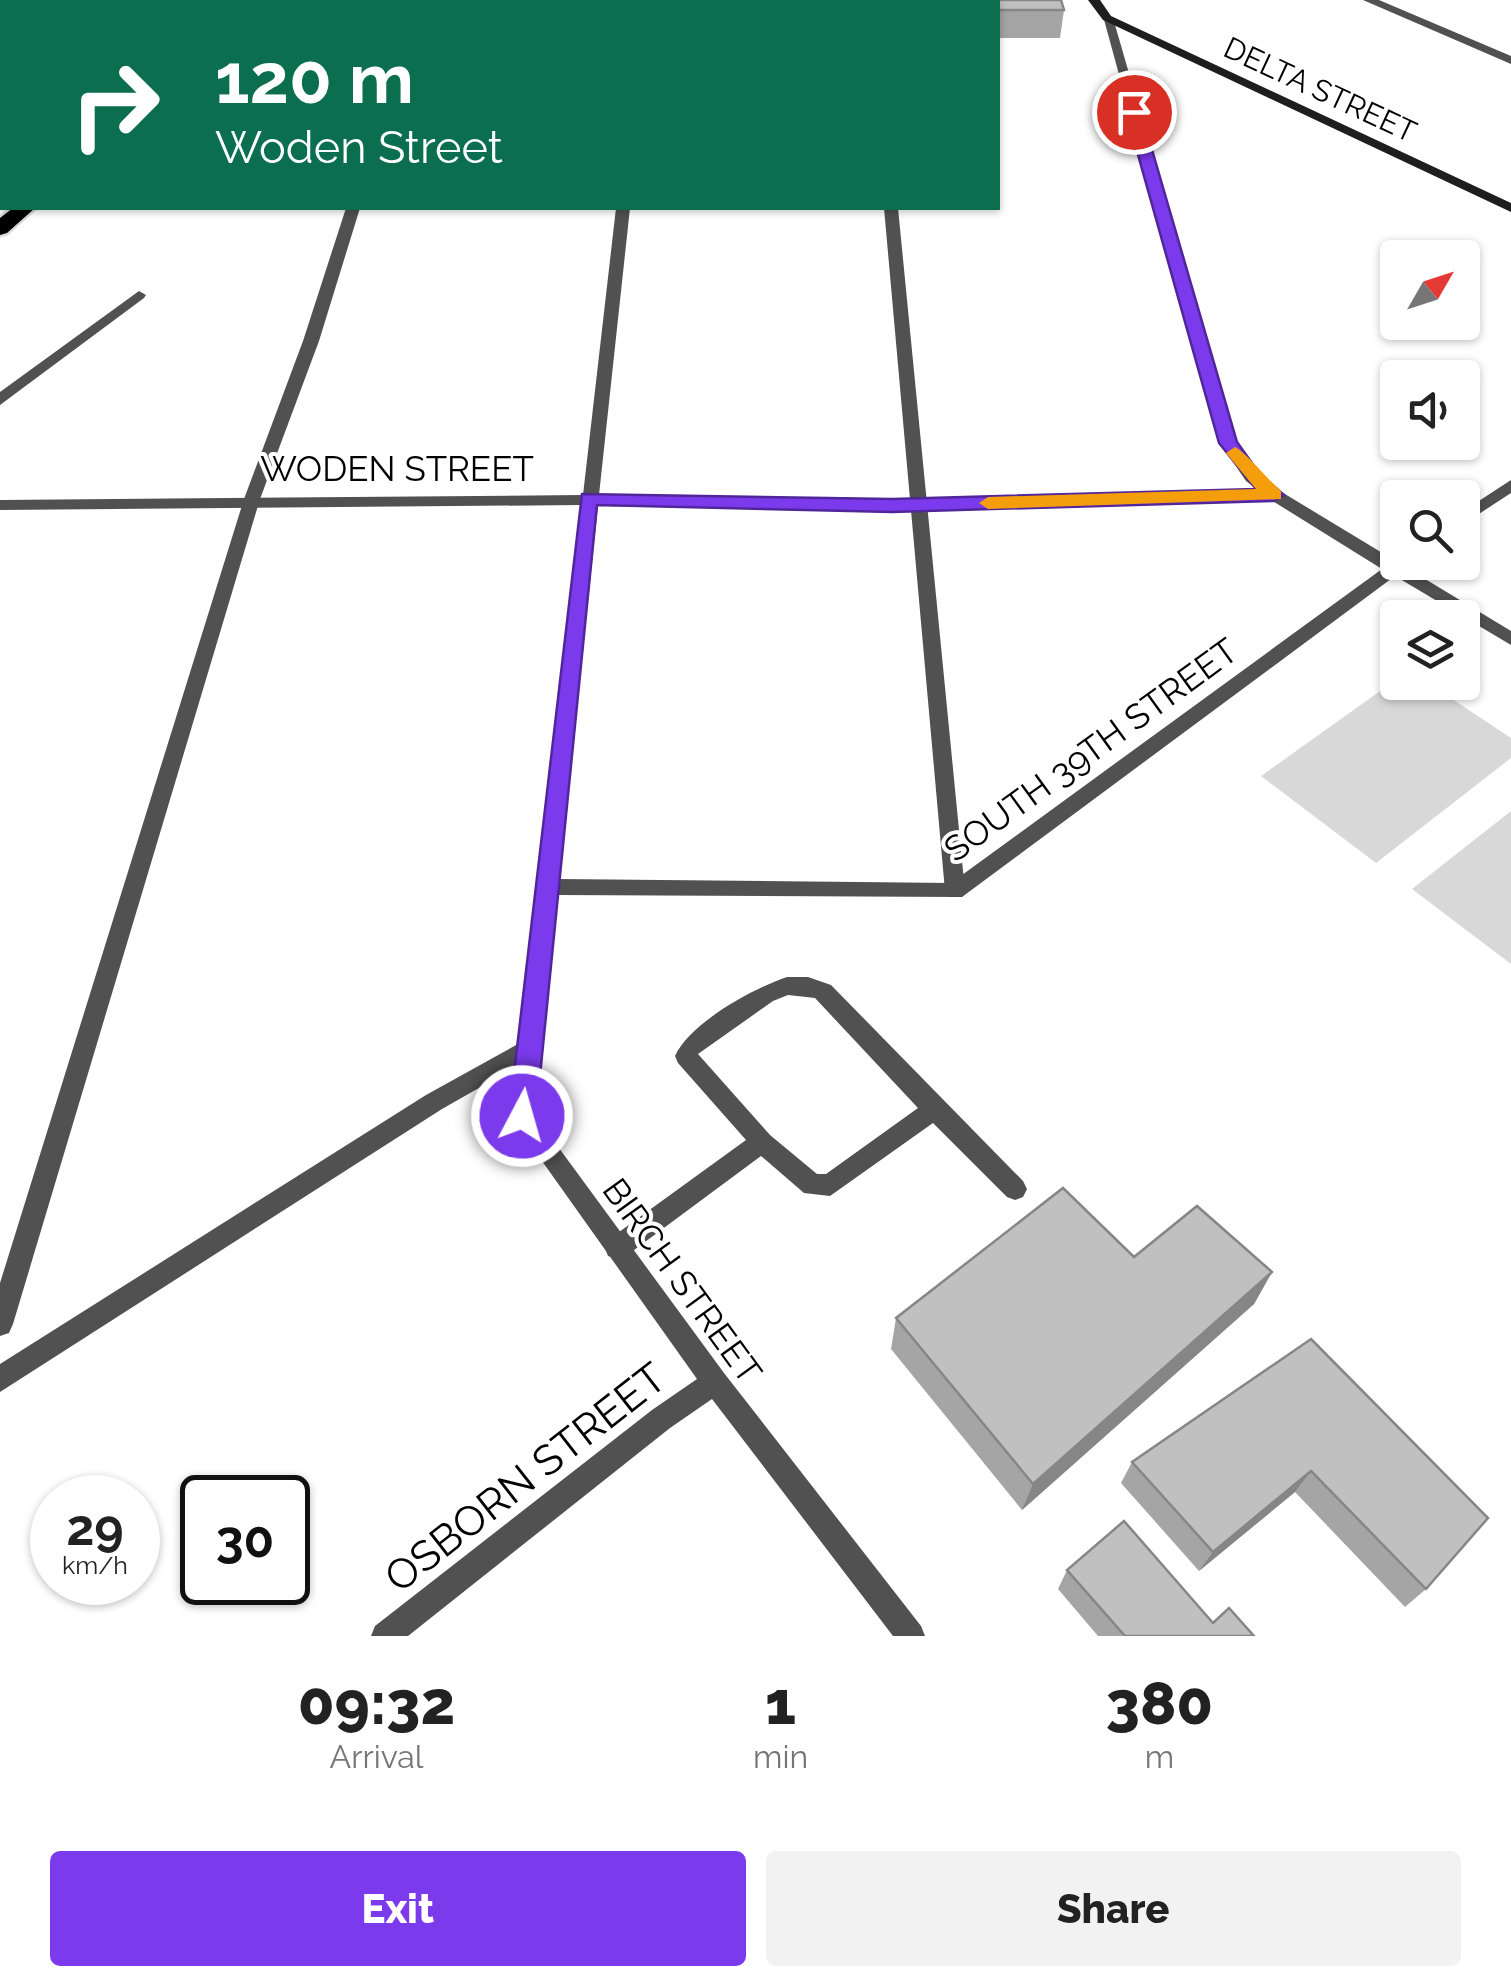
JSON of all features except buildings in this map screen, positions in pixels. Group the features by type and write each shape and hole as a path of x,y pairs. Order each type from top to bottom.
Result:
{"highway":[{"path":"0,230 24,210"}],"street":[{"path":"1094,0 1107,18 1228,443 1252,477 1274,495 1380,554"},
{"path":"1369,0 1511,60"},
{"name":"DELTA STREET","path":"1107,18 1511,208"},
{"path":"0,1324 252,500 311,341 351,210"},
{"name":"BIRCH STREET","path":"622,210 522,1116 715,1382 911,1636"},
{"path":"890,210 955,891"},
{"path":"0,400 139,295"},
{"path":"1480,507 1511,484"},
{"name":"WODEN STREET","path":"0,505 588,499 920,505 1274,495"},
{"name":"SOUTH 39TH STREET","path":"546,887 955,891 1380,580"},
{"path":"1422,580 1511,639"},
{"path":"934,1109 830,1184 812,1185 762,1142 696,1072 686,1056 691,1045 765,995 787,986 823,991 1015,1189"},
{"path":"0,1379 434,1102 529,1048"},
{"path":"617,1248 762,1142"},
{"name":"OSBORN STREET","path":"385,1636 661,1419 715,1382"}],"shaded area":[{"path":"1380,691 1380,700 1454,700 1511,738 1511,758 1376,863 1261,776"},
{"path":"1511,811 1511,964 1412,889"}],"slow traffic":[{"path":"988,503 1274,495 1252,477 1235,453"}],"route":[{"path":"522,1116 588,499 892,506 1274,495 1252,477 1228,443 1134,112"}]}
